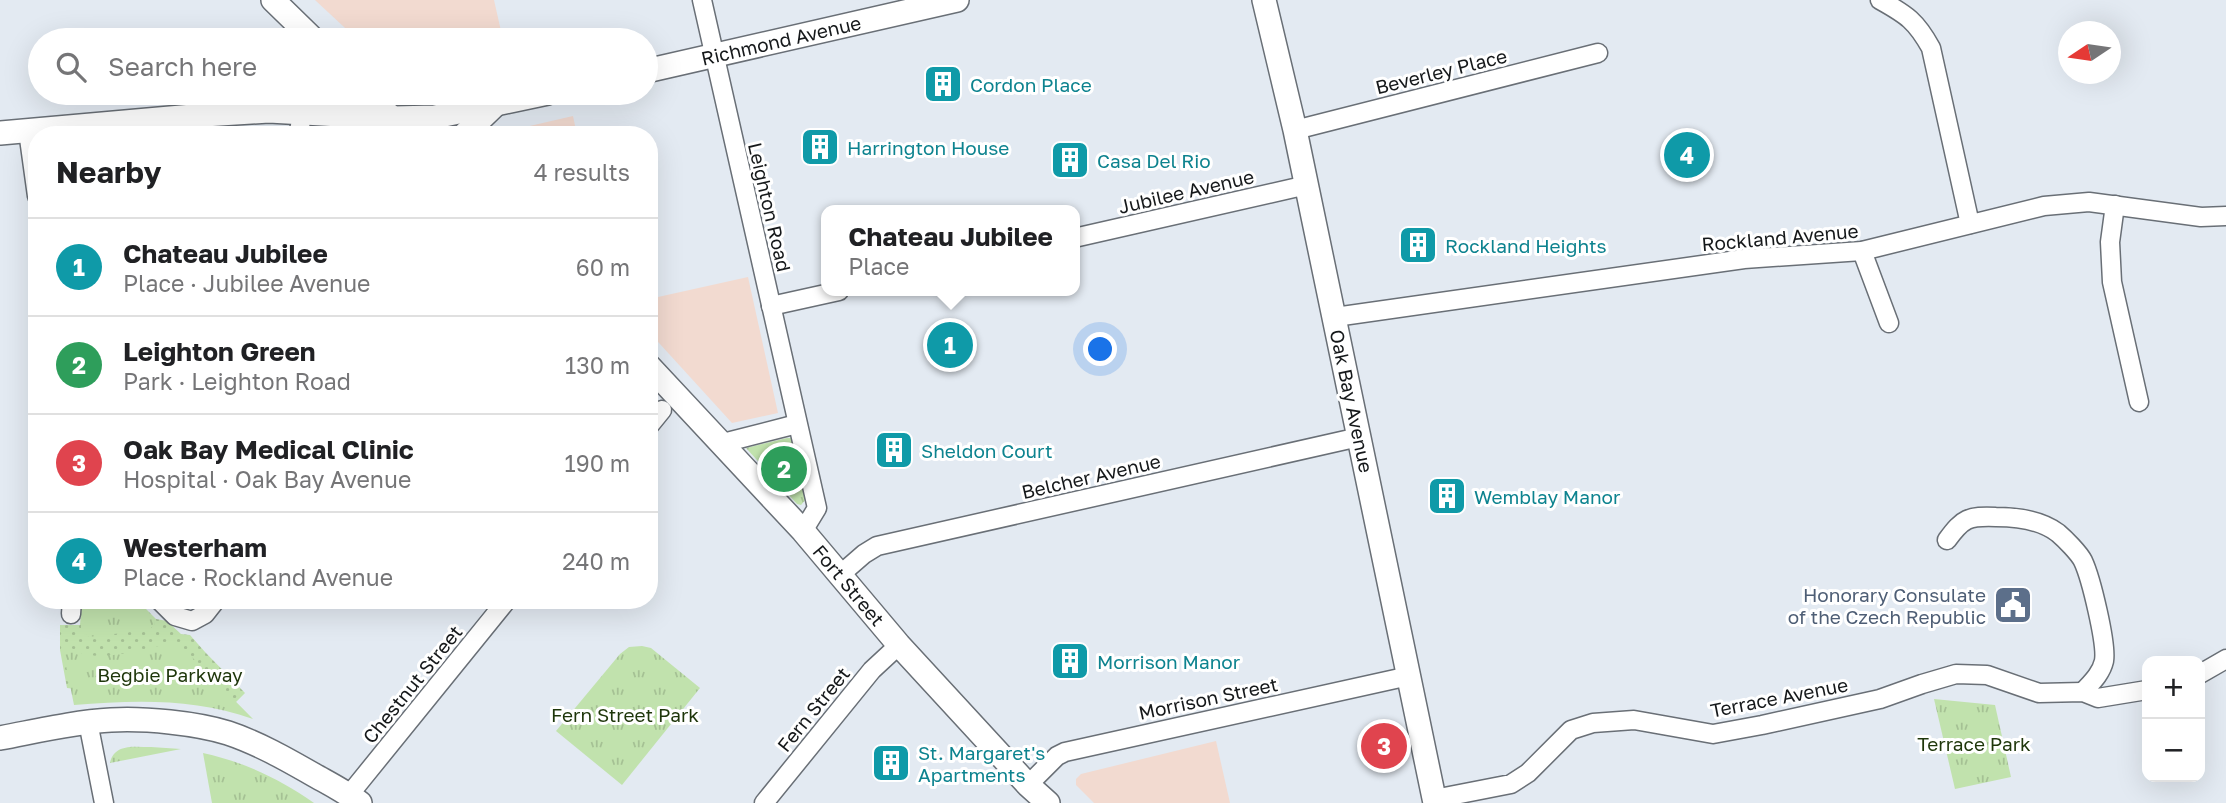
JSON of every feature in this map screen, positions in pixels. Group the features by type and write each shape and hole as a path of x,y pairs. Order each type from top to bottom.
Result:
{"main road":[{"name":"Richmond Avenue","path":"658,68 957,0"},
{"name":"Oak Bay Avenue","path":"1264,0 1307,185 1435,801"},
{"path":"281,7 293,28"},
{"path":"281,7 302,28"},
{"path":"83,126 269,111 290,105"},
{"path":"318,105 393,118 435,117 496,105"},
{"path":"379,105 401,126"},
{"path":"474,126 496,105"},
{"path":"0,133 28,131"},
{"name":"Fort Street","path":"658,375 803,531 899,645 1028,785 1048,803"},
{"path":"0,738 112,720 160,721 225,732 289,760 355,799"}],"street":[{"name":"Leighton Road","path":"702,0 817,508 803,531"},
{"path":"1880,0 1902,12 1920,28 1931,48 1970,224"},
{"name":"Beverley Place","path":"1295,130 1598,53"},
{"path":"299,126 301,105"},
{"name":"Jubilee Avenue","path":"1080,237 1307,185"},
{"name":"Rockland Avenue","path":"1335,317 1744,259 1862,251 2045,206 2089,202 2201,217 2226,216"},
{"path":"2115,205 2110,242 2112,282 2139,402"},
{"path":"1862,251 1888,323"},
{"path":"772,306 821,295"},
{"path":"658,415 662,410"},
{"path":"723,443 797,424"},
{"name":"Belcher Avenue","path":"841,574 877,546 1359,437"},
{"path":"1947,540 1959,523 1979,516 2010,517 2036,522 2058,533 2082,560 2103,638 2104,660 2098,676 2083,692"},
{"path":"168,609 175,616 192,621 209,609"},
{"name":"Chestnut Street","path":"355,799 500,609"},
{"name":"Fern Street","path":"764,803 872,670 899,645"},
{"path":"2205,671 2226,659"},
{"name":"Terrace Avenue","path":"1435,801 1511,783 1528,773 1571,730 1593,723 1634,720 1713,734 1880,699 1956,674 1987,675 2039,694 2083,692 2098,698 2142,691"},
{"name":"Morrison Street","path":"1028,785 1057,756 1065,752 1409,676"},
{"path":"88,722 104,803"}],"shaded area":[{"path":"315,0 494,0 500,28 345,28"},
{"path":"573,116 575,126 530,126"},
{"path":"748,277 778,413 732,423 658,342 658,297"},
{"path":"1216,741 1230,803 1094,803 1076,785 1076,779 1081,774"}],"green space":[{"path":"793,438 807,498 801,505 797,504 746,448"},
{"path":"81,609 146,609 156,619 167,621 181,634 190,635 245,693 236,702 210,705 67,688 60,650 60,625 80,625"},
{"name":"Begbie Parkway","path":"81,609 145,609 153,617 155,625 148,630 88,637 81,629"},
{"name":"Begbie Parkway","path":"66,643 76,651 104,656 178,643 253,719 209,707 164,702 74,705 62,646"},
{"name":"Fern Street Park","path":"629,647 651,648 700,688 622,785 556,731 620,654"},
{"name":"Terrace Park","path":"1934,699 1995,705 2011,777 1955,789"},
{"path":"121,749 181,749 110,763 112,757"},
{"path":"203,753 261,772 314,803 212,803"}],"place":[{"name":"Cordon Place","path":"943,84"},
{"name":"Harrington House","path":"820,147"},
{"name":"Westerham","path":"1687,155"},
{"name":"Casa Del Rio","path":"1070,160"},
{"name":"Rockland Heights","path":"1418,245"},
{"name":"Chateau Jubilee","path":"950,345"},
{"name":"Sheldon Court","path":"894,450"},
{"name":"Leighton Green","path":"784,469"},
{"name":"Wemblay Manor","path":"1447,496"},
{"name":"Honorary Consulate of the Czech Republic","path":"2013,605"},
{"name":"Morrison Manor","path":"1070,661"},
{"name":"Oak Bay Medical Clinic","path":"1384,746"},
{"name":"St. Margaret's Apartments","path":"891,763"}]}
